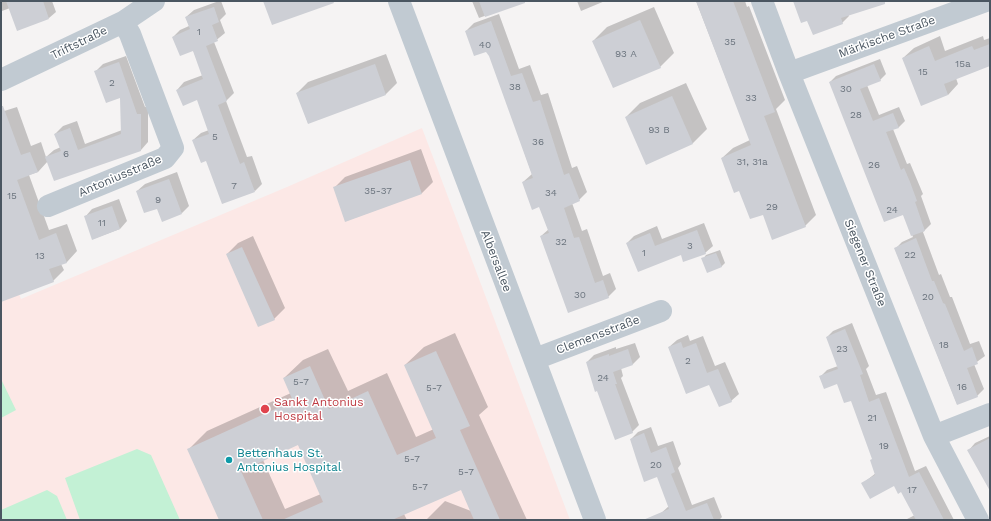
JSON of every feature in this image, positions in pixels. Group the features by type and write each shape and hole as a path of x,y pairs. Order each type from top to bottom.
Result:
{"street":[{"name":"Triftstraße","path":"1,80 122,22 154,1"},
{"name":"Albersallee","path":"399,1 595,520"},
{"name":"Siegener Straße","path":"762,1 789,73 934,436 978,520"},
{"name":"Märkische Straße","path":"789,73 986,1"},
{"name":"Antoniusstraße","path":"48,206 165,158 173,148 130,34 122,22"},
{"name":"Clemensstraße","path":"534,359 661,311"},
{"path":"934,436 990,414"}],"shaded area":[{"name":"Sankt Antonius Hospital","path":"422,128 570,520 1,520 1,248 21,299 287,187"}],"green space":[{"path":"1,379 16,410 1,418"},
{"path":"137,449 151,455 180,520 80,520 65,478"},
{"path":"47,490 57,496 67,520 1,520 1,510"}],"building":[{"path":"6,1 43,1 49,19 17,31"},
{"path":"263,1 333,1 334,3 272,25"},
{"path":"479,1 525,1 525,3 485,17"},
{"path":"696,1 733,1 775,112 764,116 806,227 772,240 763,215 750,219 739,191 734,193 721,158 751,145"},
{"path":"793,1 885,1 885,4 841,18 843,24 813,35 807,21 801,23"},
{"path":"214,7 219,22 212,25 218,41 206,46 227,101 218,105 240,164 244,162 255,192 222,204 206,161 201,163 192,140 209,134 197,100 183,106 176,90 203,79 193,51 180,56 172,37 190,29 185,17"},
{"path":"640,20 661,68 613,88 592,41"},
{"path":"491,21 511,76 522,73 533,102 540,100 564,175 569,173 580,201 564,208 574,238 579,237 595,283 603,280 609,298 568,313 540,236 549,233 539,207 532,210 522,182 533,178 489,56 486,52 474,56 465,31"},
{"path":"990,44 990,66 944,84 948,95 921,106 902,58 929,46 935,61 972,46 974,50"},
{"path":"119,62 137,114 141,114 141,151 54,181 45,157 61,151 54,134 70,128 78,150 121,134 120,98 106,103 94,71"},
{"path":"375,64 386,95 308,124 296,93"},
{"path":"874,64 881,81 860,89 873,121 893,113 899,128 886,132 901,170 904,168 910,182 925,231 911,236 903,215 884,222 829,82"},
{"path":"672,96 693,144 646,165 625,117"},
{"path":"1,106 3,106 21,155 30,152 38,172 17,180 39,240 56,233 67,263 49,269 54,282 1,302"},
{"path":"410,160 422,194 345,222 333,187"},
{"path":"169,179 182,214 162,222 157,209 144,213 136,191"},
{"path":"112,206 120,229 92,240 84,216"},
{"path":"697,230 706,254 683,262 681,255 638,272 626,243 650,233 655,246"},
{"path":"916,238 932,281 934,281 943,303 945,304 964,351 972,347 978,364 967,368 978,397 957,405 894,248"},
{"path":"242,247 275,320 258,327 226,254"},
{"path":"716,253 722,267 707,273 701,258"},
{"path":"845,329 863,374 860,375 869,402 879,398 909,477 919,472 944,520 916,520 901,492 898,494 894,486 870,499 861,483 875,475 870,460 872,459 851,401 844,403 837,384 824,389 819,376 838,369 826,337"},
{"path":"681,342 683,348 696,343 707,373 718,369 732,402 719,407 709,385 686,394 668,347"},
{"path":"628,349 633,365 613,372 617,384 615,384 633,433 615,440 597,391 595,392 586,362"},
{"path":"436,351 470,426 460,430 500,520 474,520 461,490 392,520 282,520 323,502 298,445 241,471 263,520 219,520 187,449 293,401 283,378 310,366 329,409 368,391 397,455 436,438 404,365"},
{"path":"644,433 651,453 666,447 675,472 671,474 686,511 707,503 714,520 643,520 669,509 657,477 644,482 636,458 630,439"},
{"path":"990,438 990,491 967,450"}],"place":[{"name":"Sankt Antonius Hospital","path":"265,409"},
{"name":"Bettenhaus St. Antonius Hospital","path":"229,460"}]}
